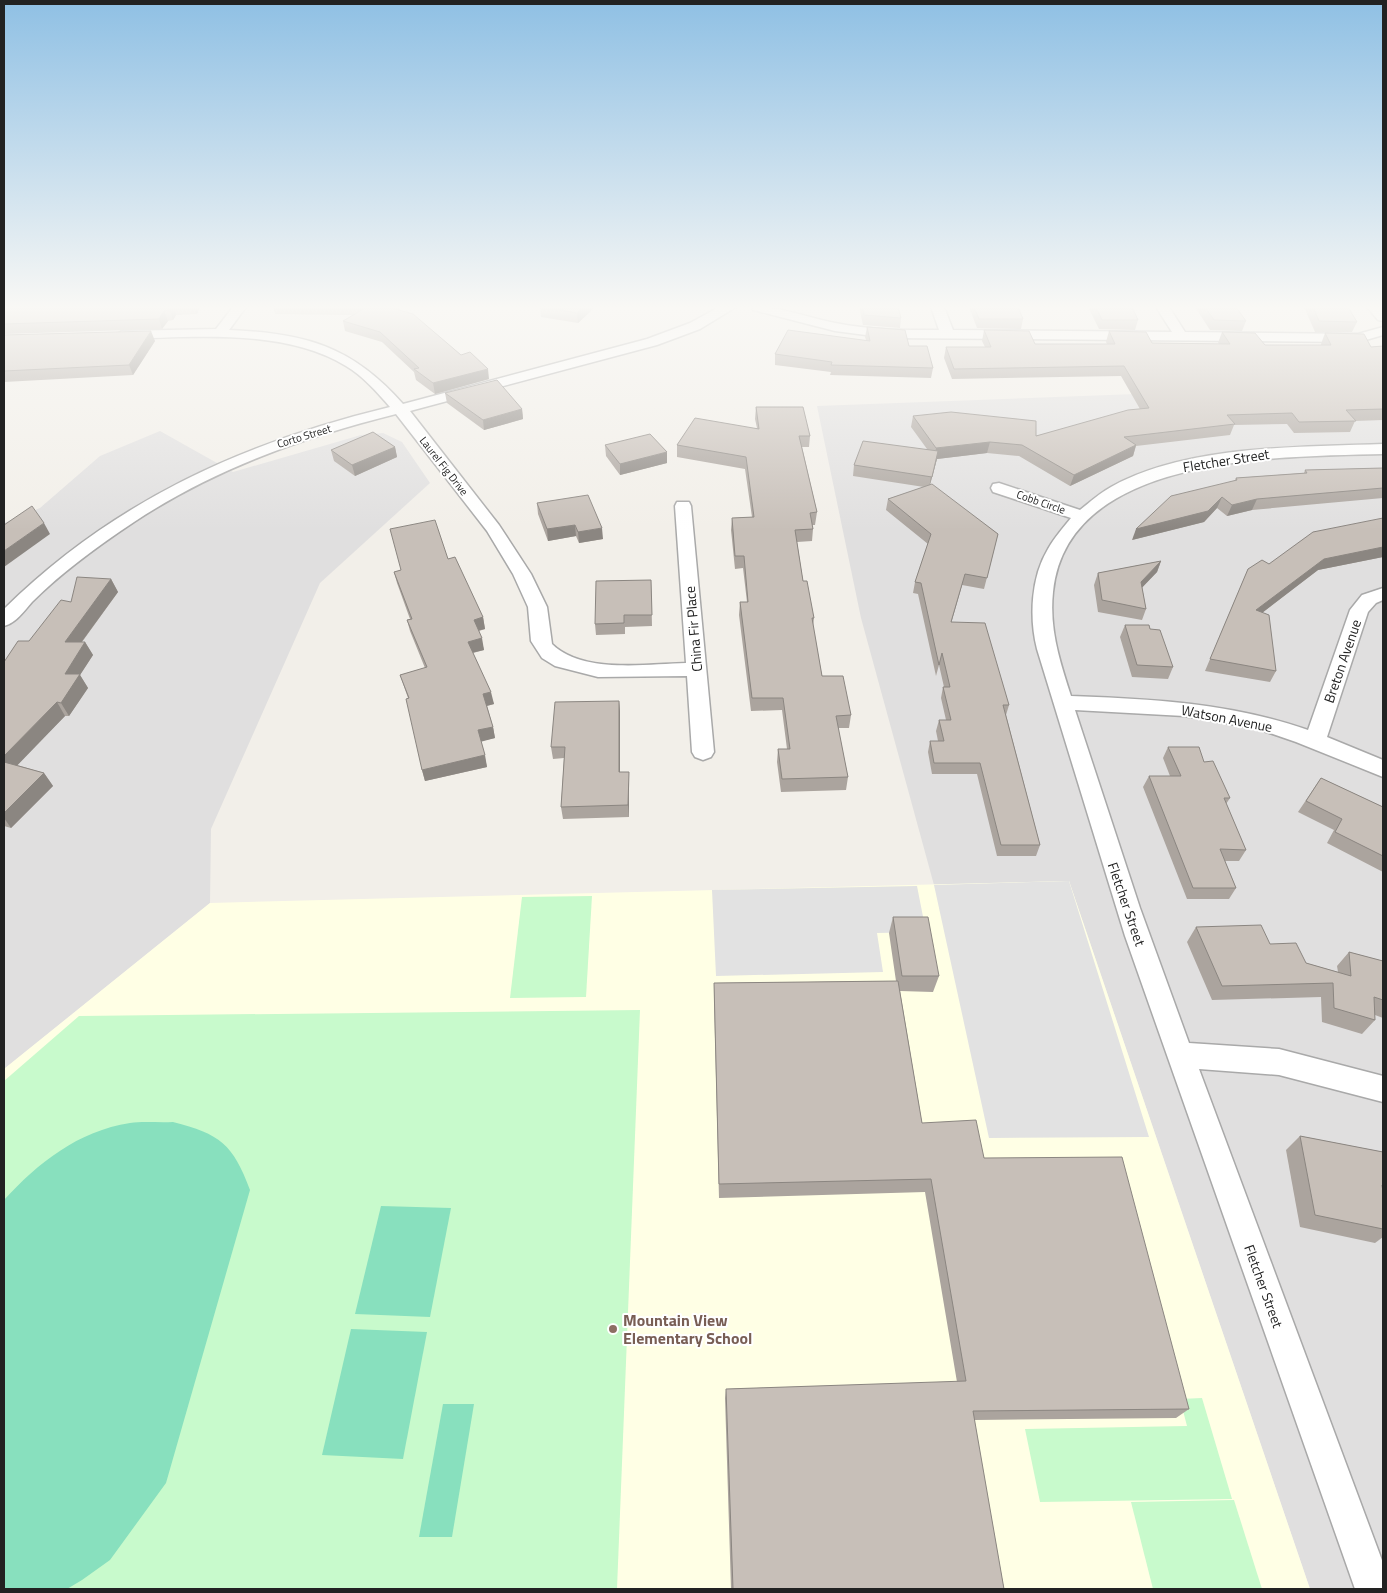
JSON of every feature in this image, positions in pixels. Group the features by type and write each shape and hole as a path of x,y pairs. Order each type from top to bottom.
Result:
{"street":[{"name":"Laurel Fig Drive","path":"372,381 400,409 507,548 531,591 539,614 539,639 549,653 572,666 597,670 696,669"},
{"name":"Corto Street","path":"4,620 52,574 101,536 152,503 216,469 277,444 504,381"},
{"name":"Fletcher Street","path":"1374,1589 1122,892 1044,639 1042,593 1054,552 1067,532 1082,516 1103,500 1127,486 1152,475 1194,463 1271,453 1383,449"},
{"name":"Cobb Circle","path":"1000,488 1082,516"},
{"name":"China Fir Place","path":"684,506 703,752"},
{"name":"Breton Avenue","path":"1315,740 1359,610 1369,599 1383,594"},
{"name":"Watson Avenue","path":"1063,703 1156,706 1198,710 1256,722 1315,740 1383,768"},
{"path":"1180,1055 1279,1062 1383,1089"}],"shaded area":[{"path":"1242,390 1383,390 1383,1589 1310,1589 1069,881 934,885 861,618 817,406"},
{"path":"160,431 233,472 361,435 383,433 402,442 430,483 320,583 211,829 210,903 4,1069 4,523 40,508 100,456"},
{"name":"Mountain View Elementary School","path":"1069,881 1310,1589 4,1589 4,1069 210,903"},
{"path":"1069,881 1149,1137 989,1138 934,885"},
{"path":"917,886 926,932 877,933 883,972 716,976 712,890"}],"green space":[{"path":"592,896 586,997 510,998 522,897"},
{"path":"640,1010 617,1589 4,1589 4,1081 79,1016"},
{"path":"173,1122 202,1131 223,1143 231,1151 244,1174 250,1190 166,1483 110,1560 82,1580 67,1589 4,1589 4,1200 45,1161 76,1141 93,1133 130,1123"},
{"path":"381,1206 451,1208 430,1317 355,1314"},
{"path":"351,1329 427,1332 403,1459 322,1455"},
{"path":"1202,1398 1232,1499 1040,1502 1025,1429 1187,1426 1180,1399"},
{"path":"443,1404 474,1404 452,1537 419,1537"},
{"path":"1234,1500 1262,1589 1153,1589 1131,1502"}],"building":[{"path":"498,381 522,409 483,420 445,393"},
{"path":"1133,381 1383,381 1383,409 1346,410 1356,421 1299,422 1292,413 1227,415 1235,424 1124,437 1136,445 1074,475 1022,445 990,442 936,448 913,416 951,412 1036,421 1036,436 1128,410 1149,408"},
{"path":"756,407 803,407 810,436 799,436 817,512 810,513 813,529 795,530 803,581 807,581 814,618 812,618 822,676 843,676 851,715 836,716 848,777 782,779 778,749 790,749 783,698 752,698 740,602 748,602 744,556 735,556 732,518 754,517 746,457 677,445 695,418 759,429"},
{"path":"373,432 395,447 352,465 331,450"},
{"path":"650,434 667,452 620,464 605,445"},
{"path":"863,441 938,451 932,477 854,465"},
{"path":"1383,468 1383,488 1257,499 1232,505 1222,497 1208,511 1136,529 1171,496 1237,480 1236,478 1307,473 1305,470"},
{"path":"932,484 998,534 987,578 965,574 951,622 985,623 1009,705 1003,705 1040,845 1001,845 980,763 934,763 930,741 944,741 939,720 951,720 943,687 950,687 942,653 939,665 921,583 915,582 931,534 888,499"},
{"path":"588,495 602,528 578,532 575,525 547,529 537,503"},
{"path":"32,506 44,523 4,551 4,525"},
{"path":"1383,518 1383,547 1324,559 1256,610 1269,615 1276,671 1210,659 1248,569 1262,560 1269,564 1313,532"},
{"path":"435,520 448,559 455,557 483,617 474,620 482,638 468,642 491,692 483,694 493,727 478,730 485,755 422,770 406,699 409,698 400,675 427,667 407,620 412,619 394,572 401,570 390,529"},
{"path":"1161,561 1141,582 1146,609 1102,600 1098,573"},
{"path":"77,577 111,579 65,642 85,642 65,674 80,674 61,703 57,702 4,756 4,662 18,641 29,641 61,600 71,602"},
{"path":"651,580 652,615 624,615 624,623 595,624 596,581"},
{"path":"1125,625 1149,625 1150,629 1160,630 1173,667 1137,665"},
{"path":"619,701 619,772 629,772 628,805 561,807 565,747 551,747 555,702"},
{"path":"1168,747 1199,747 1204,762 1213,761 1230,798 1224,798 1246,850 1220,849 1236,888 1193,888 1149,776 1181,776"},
{"path":"4,762 44,773 4,813"},
{"path":"1321,778 1383,807 1383,856 1335,832 1342,819 1306,801"},
{"path":"893,917 928,917 939,976 902,976"},
{"path":"1261,925 1270,944 1296,943 1306,963 1351,976 1349,952 1383,961 1383,1000 1374,997 1375,1020 1334,1008 1333,983 1222,986 1196,927"},
{"path":"898,981 922,1123 976,1120 984,1158 1122,1157 1189,1409 973,1411 1004,1589 733,1589 726,1389 966,1381 931,1179 719,1184 714,983"},
{"path":"1300,1136 1383,1152 1383,1229 1315,1215"}],"place":[{"name":"Mountain View Elementary School","path":"613,1329"}]}
